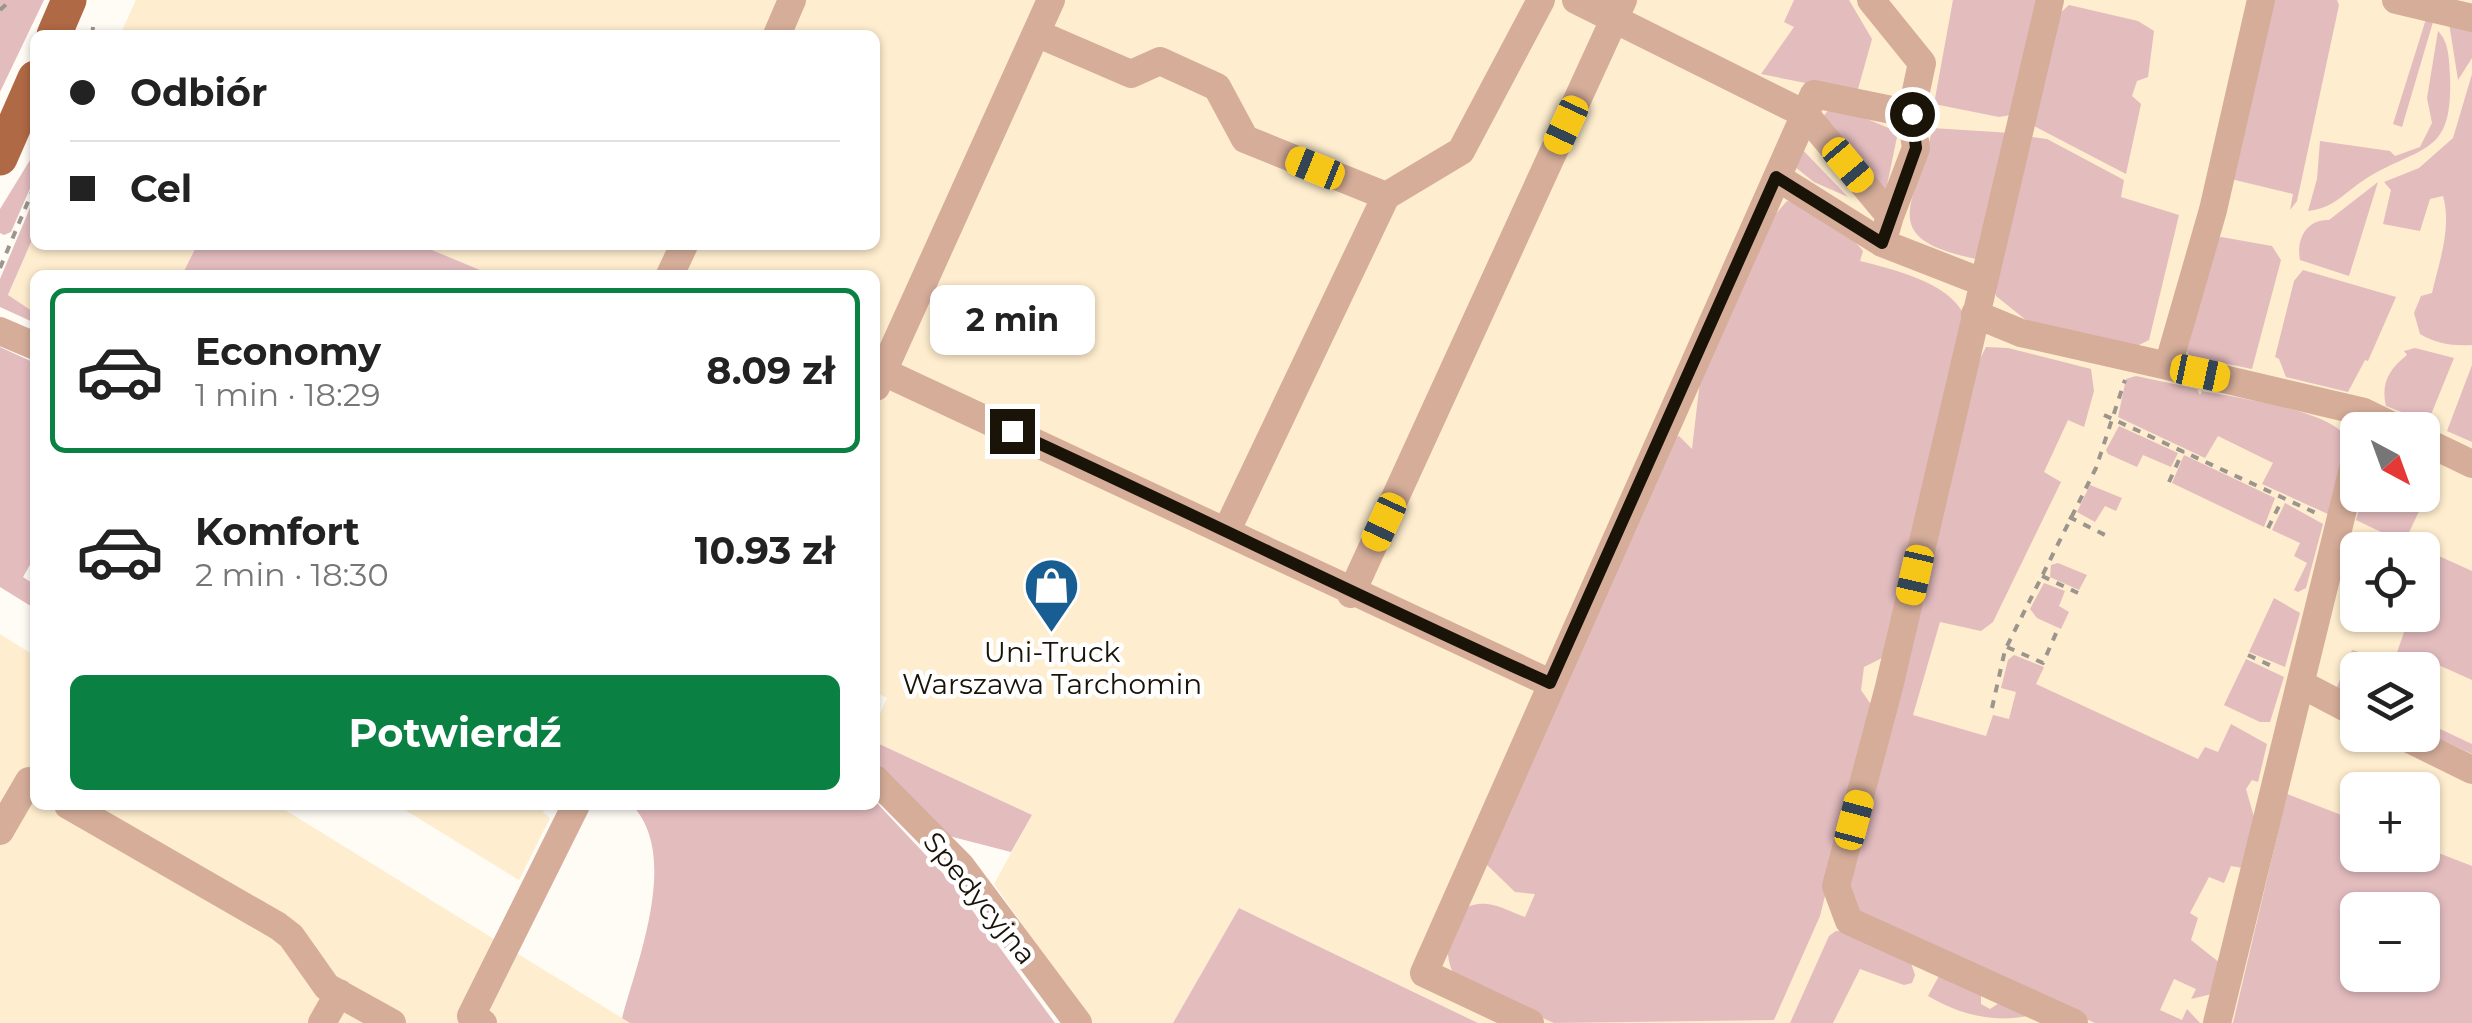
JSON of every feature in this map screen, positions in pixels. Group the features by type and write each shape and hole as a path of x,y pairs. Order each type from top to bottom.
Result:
{"main road":[{"path":"56,30 69,0"},
{"path":"0,158 30,89"}],"street":[{"path":"779,30 792,0"},
{"path":"880,372 1052,0"},
{"path":"1227,530 1386,196 1461,152 1541,0"},
{"path":"1576,0 1619,9 1805,114 1886,230"},
{"path":"1871,0 1922,63 1912,114 1916,148 1886,230"},
{"path":"2050,0 1890,687 1836,886 1849,921 2074,1023"},
{"path":"2168,366 2213,210 2261,0"},
{"path":"2396,0 2472,18"},
{"path":"1351,594 1619,9"},
{"path":"1036,33 1131,74 1160,62 1218,87 1245,139 1386,196"},
{"path":"1530,1023 1424,973 1814,94 1912,114"},
{"path":"1776,177 1982,282"},
{"path":"1975,314 2021,334 2133,356 2340,415"},
{"path":"0,330 30,344"},
{"path":"880,377 1227,530 1351,594 1550,683"},
{"path":"2440,449 2472,464"},
{"path":"2217,1023 2296,679 2343,512"},
{"path":"2296,679 2340,704"},
{"path":"2435,752 2472,770"},
{"path":"0,831 30,782"},
{"name":"Spedycyjna","path":"880,785 960,866 1078,1023"},
{"path":"77,810 278,926 292,936 328,986 392,1023"},
{"path":"473,1021 574,810"},
{"path":"322,1023 339,993"}],"path":[{"path":"0,10 11,0"},
{"path":"0,268 30,197"},
{"path":"1992,708 2007,647 2096,468 2133,356"},
{"path":"2104,415 2340,525"},
{"path":"2169,482 2183,451"},
{"path":"2268,528 2283,498"},
{"path":"2069,517 2105,535"},
{"path":"2042,576 2078,593"},
{"path":"2007,647 2043,663 2057,630"},
{"path":"2248,655 2296,679"}],"shaded area":[{"path":"0,0 44,0 0,92"},
{"path":"136,0 2472,0 2472,1023 1478,1023 1239,908 1173,1023 1091,1023 994,884 1032,815 880,744 880,714 887,698 880,694 880,270 480,270 432,250 880,250 880,30 122,30"},
{"path":"1794,0 1849,0 1872,39 1858,89 1850,92 1761,74 1794,27 1784,22"},
{"path":"1953,0 2041,0 2011,115 1999,117 1934,104"},
{"path":"2274,0 2337,0 2339,5 2297,201 2290,210 2293,194 2231,179"},
{"path":"2069,5 2138,21 2154,31 2148,77 2137,81 2132,96 2141,104 2126,174 2034,126 2060,13"},
{"path":"2426,19 2433,22 2402,127 2393,124"},
{"path":"2449,23 2472,28 2472,58 2458,80"},
{"path":"2438,31 2449,57 2450,75 2450,101 2440,134 2419,152 2367,178 2333,203 2308,211 2317,179 2320,141 2390,151 2395,156 2420,147 2432,123 2427,98"},
{"path":"2472,74 2472,345 2458,345 2420,334 2414,313 2421,296 2432,293 2438,269 2445,233 2443,196 2430,199 2420,231 2383,224 2391,190 2384,182 2419,168 2453,138"},
{"path":"1830,108 1841,108 1898,132 1885,195 1822,118"},
{"path":"1932,128 2011,133 1976,259 1923,240 1912,227 1913,196"},
{"path":"2032,137 2047,139 2124,180 2121,197 2179,215 2149,340 2137,346 2031,324 1996,296 1994,287"},
{"path":"1798,145 1848,197 1814,182 1795,167"},
{"path":"30,160 30,188 11,232 4,235 0,233 0,209"},
{"path":"2378,182 2349,276 2300,260 2301,238 2309,227 2329,220"},
{"path":"1787,201 1808,207 1839,226 1863,251 1860,261 1933,286 1957,304 1964,315 1884,657 1864,667 1861,690 1872,706 1820,916 1774,1020 1554,1023 1457,980 1448,957 1450,931 1454,919 1473,905 1492,905 1525,917 1535,894 1515,892 1486,864 1668,440 1679,436 1692,449 1701,372 1755,237"},
{"path":"30,208 30,244 8,295 30,310 30,321 0,307 0,279"},
{"path":"2216,239 2272,246 2281,260 2252,369 2189,356 2187,351"},
{"path":"30,245 30,250 194,250 184,270 30,270 30,310 8,296"},
{"path":"194,250 432,250 480,270 184,270"},
{"path":"2303,270 2396,297 2368,361 2365,360 2348,392 2286,377 2275,357 2294,281"},
{"path":"0,347 30,361 30,565 23,577 30,582 30,606 0,587"},
{"path":"1986,347 2008,348 2091,369 2094,391 2084,427 2068,420 2044,472 2061,482 1993,622 1981,631 1940,622 1913,715 1986,736 1993,715 2009,719 2016,692 2001,688 2008,660 2014,655 2044,667 2036,684 2198,759 2205,747 2218,752 2231,724 2267,744 2258,782 2252,780 2246,789 2256,824 2243,868 2231,866 2224,883 2209,877 2190,913 2198,918 2191,940 2220,963 2216,993 2191,999 2196,989 2174,979 2160,1010 2182,1020 2187,1009 2200,1023 2095,1023 1854,914 1845,887 1978,363"},
{"path":"2415,348 2454,358 2432,412 2402,412 2386,406 2384,391 2388,378 2407,355 2404,351"},
{"path":"2472,365 2472,442 2447,431"},
{"path":"2136,376 2197,389 2200,395 2202,391 2282,407 2338,429 2340,483 2330,515 2262,484 2273,463 2218,436 2205,458 2118,417 2126,379"},
{"path":"2119,426 2178,453 2171,467 2143,455 2137,467 2108,454 2106,450"},
{"path":"2184,455 2275,498 2264,527 2172,483"},
{"path":"2090,485 2122,498 2116,511 2105,506 2095,522 2077,512"},
{"path":"2285,503 2323,524 2306,588 2298,592 2294,590 2307,563 2294,556 2300,543 2272,530"},
{"path":"2358,512 2419,512 2409,532 2381,532 2356,520"},
{"path":"2440,557 2472,571 2472,680 2440,666 2440,652 2397,652 2404,632 2440,632"},
{"path":"2058,563 2087,575 2079,590 2050,577 2051,565"},
{"path":"2044,583 2065,591 2059,606 2069,612 2061,629 2037,618 2030,609"},
{"path":"2274,598 2300,613 2285,667 2249,652"},
{"path":"0,634 30,653 30,810 285,810 630,1023 0,1023"},
{"path":"2246,659 2284,677 2270,722 2260,722 2224,705"},
{"path":"2440,729 2472,744 2472,754 2440,739"},
{"path":"880,744 1032,815 1011,852 945,835 880,765"},
{"path":"2287,794 2340,814 2340,872 2440,872 2440,854 2472,866 2472,1023 2233,1023"},
{"path":"880,806 953,884 1055,1023 630,1023 622,1018 645,938 654,879 653,851 646,826 635,810 880,810"},
{"path":"405,810 544,810 550,818 519,880"},
{"path":"1239,908 1478,1023 1173,1023"},
{"path":"1836,931 1850,931 1910,960 1915,975 1912,983 1904,985 1860,969 1833,1023 1790,1023 1829,936"},
{"path":"1940,974 1981,994 1981,1004 1990,1009 2002,1001 2027,1016 1989,1017 1939,1002 1928,996"}],"place":[{"name":"Uni-Truck Warszawa Tarchomin","path":"1052,635"}],"route":[{"path":"1012,431 1227,530 1351,594 1550,683 1776,177 1882,243 1916,148 1912,114"}]}
